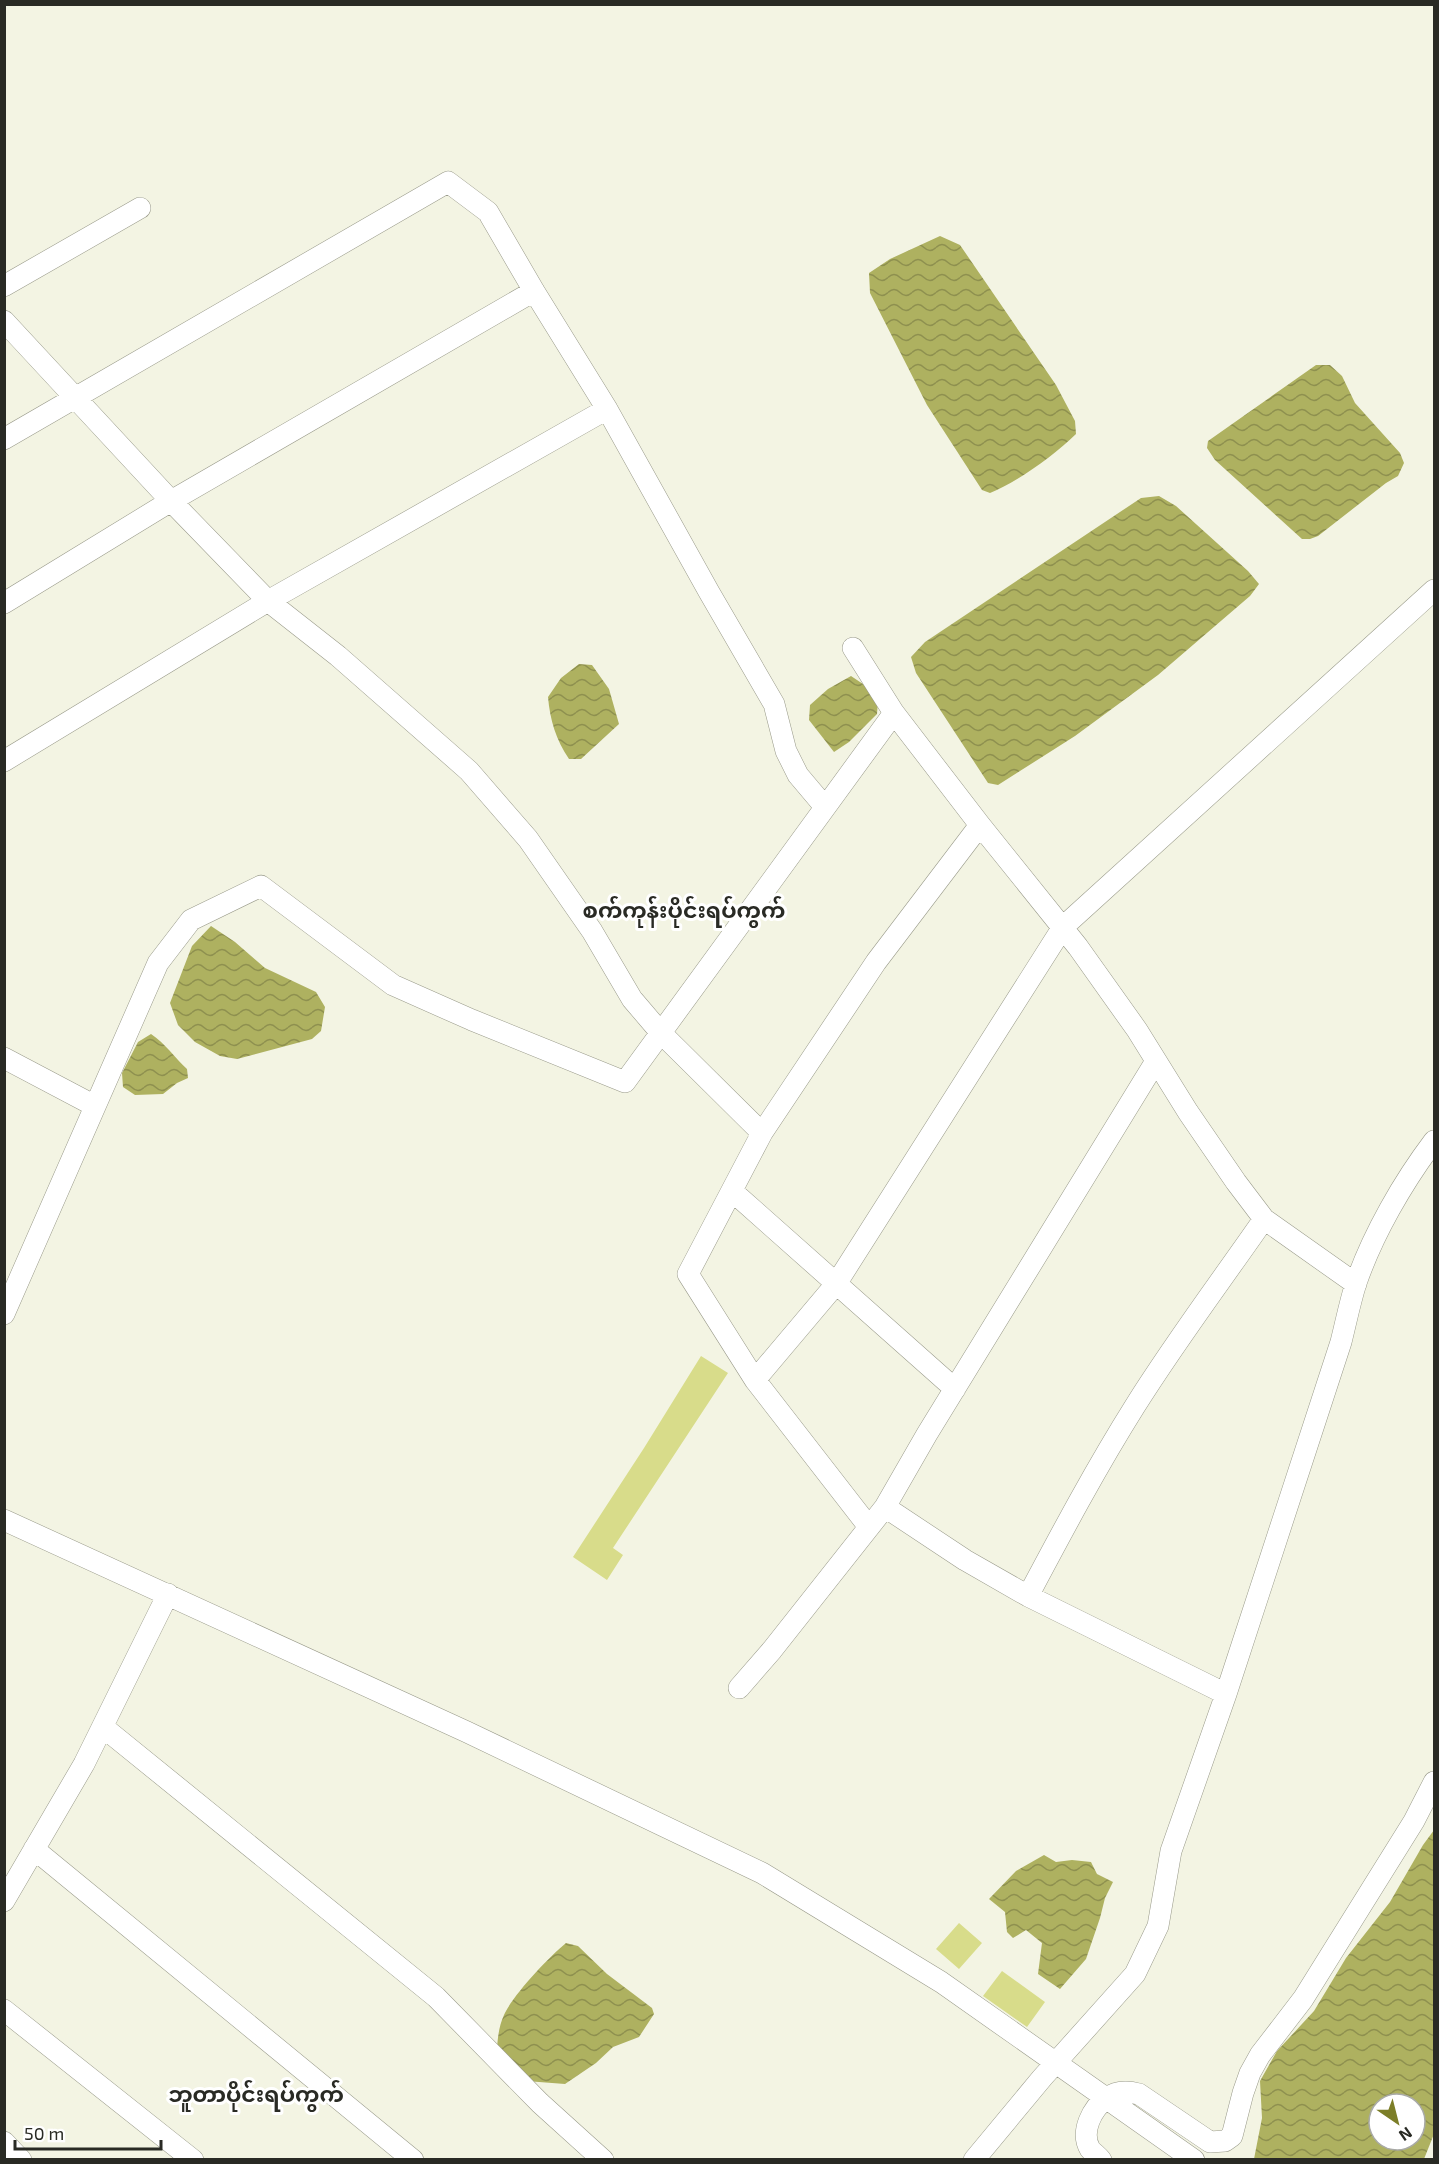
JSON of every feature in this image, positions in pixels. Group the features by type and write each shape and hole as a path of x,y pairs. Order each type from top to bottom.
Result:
{"street":[{"path":"4,439 448,182 488,212 607,409 774,704 786,751 798,775 825,807"},
{"path":"4,286 140,208"},
{"path":"4,603 171,501 534,291"},
{"path":"4,321 171,501 268,601 338,656 469,771 528,839 592,931 632,999 661,1033 762,1133"},
{"path":"4,761 268,601 607,409"},
{"path":"755,1380 836,1284 1063,927 1434,590"},
{"path":"853,648 894,713 980,825 1063,927 1137,1029 1208,1142 1264,1219 1356,1284"},
{"path":"4,1314 158,963 191,920 261,886 393,985 625,1082 894,713"},
{"path":"869,1527 755,1380 688,1274 762,1133 876,962 980,825"},
{"path":"4,1058 95,1106"},
{"path":"739,1688 772,1650 885,1507 1156,1061"},
{"path":"974,2160 1042,2078 1135,1974 1158,1926 1171,1851 1226,1694 1341,1342 1356,1284 1371,1247 1414,1167 1434,1141"},
{"path":"732,1191 955,1389"},
{"path":"1028,1596 1078,1501 1136,1405 1176,1343 1264,1219"},
{"path":"885,1507 965,1560 1028,1596 1226,1694"},
{"path":"4,1520 467,1732 762,1873 941,1982 1194,2160"},
{"path":"4,1901 84,1764 168,1594"},
{"path":"103,1727 436,1997 540,2103 603,2160"},
{"path":"1101,2160 1090,2149 1086,2133 1090,2117 1106,2098 1119,2093 1130,2091 1139,2094 1210,2142 1218,2143 1232,2136 1243,2093 1260,2055 1303,1999 1414,1821 1434,1782"},
{"path":"34,1849 411,2159"},
{"path":"4,2010 193,2160"},
{"path":"4,2142 21,2160"}],"water":[{"path":"940,236 960,245 1056,385 1075,421 1076,434 1057,451 1024,475 990,493 982,490 927,405 870,293 869,273 890,259"},
{"path":"1316,365 1330,365 1342,376 1355,403 1400,453 1404,463 1398,476 1318,536 1302,539 1215,460 1207,448 1208,441"},
{"path":"1159,496 1176,506 1248,571 1259,584 1250,596 1158,675 1075,736 998,785 988,783 916,673 911,657 925,642 1141,498"},
{"path":"579,664 592,665 609,689 619,724 581,759 569,759 554,730 548,697 561,678"},
{"path":"851,676 866,686 878,701 877,714 849,742 834,752 809,720 810,705 828,689"},
{"path":"211,926 235,942 265,968 316,992 325,1007 321,1031 312,1039 237,1059 220,1056 195,1042 178,1025 170,1003 192,946"},
{"path":"151,1034 187,1069 188,1078 163,1094 135,1095 123,1087 122,1073 138,1042"},
{"path":"1434,1830 1434,2134 1427,2152 1427,2092 1367,2092 1367,2152 1427,2152 1424,2159 1254,2159 1262,2118 1260,2081 1277,2051 1314,2011 1346,1958 1390,1902"},
{"path":"1044,1855 1056,1862 1072,1860 1091,1862 1097,1874 1113,1882 1105,1898 1086,1959 1060,1989 1038,1974 1042,1943 1026,1930 1013,1938 1007,1932 1005,1912 989,1899 1016,1871"},
{"path":"566,1943 578,1946 607,1974 652,2008 654,2014 639,2037 613,2047 596,2063 565,2084 526,2081 497,2048 501,2023 523,1987"}],"building":[{"path":"701,1356 728,1373 613,1548 623,1555 607,1580 573,1557"},
{"path":"959,1923 982,1943 959,1969 936,1949"},
{"path":"1002,1971 1045,2002 1027,2027 983,1996"}],"district":[{"name":"စက်ကုန်းပိုင်းရပ်ကွက်","path":"684,909"},
{"name":"ဘူတာပိုင်းရပ်ကွက်","path":"256,2093"}]}
